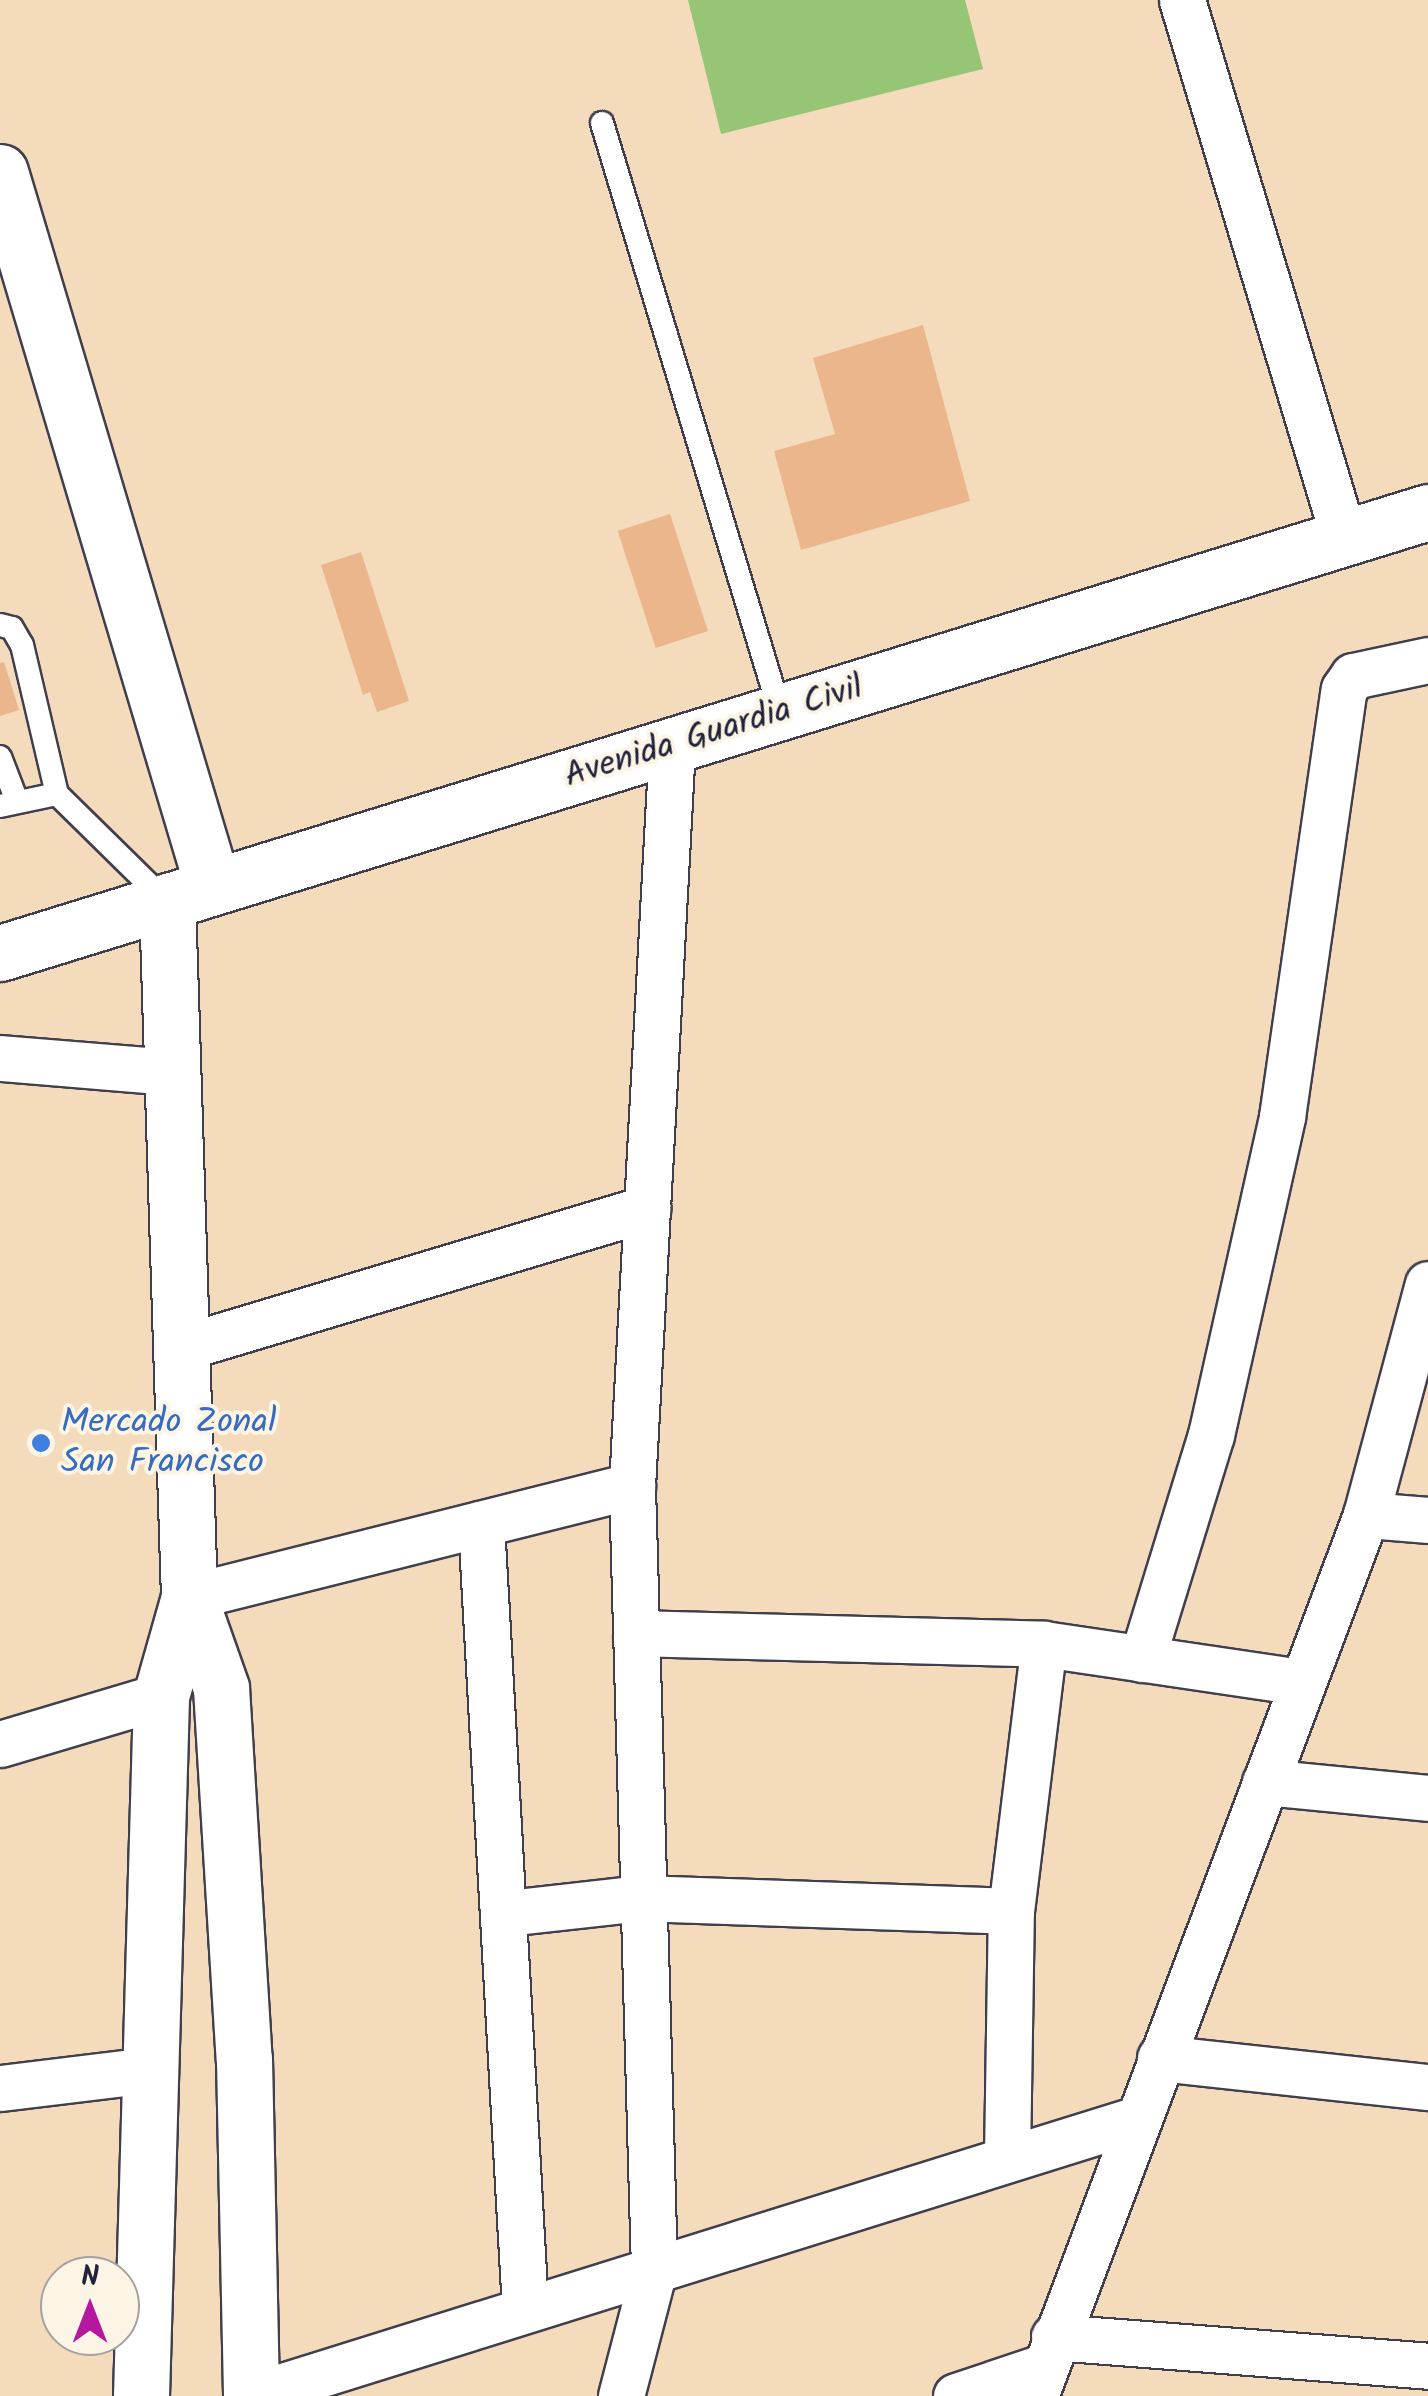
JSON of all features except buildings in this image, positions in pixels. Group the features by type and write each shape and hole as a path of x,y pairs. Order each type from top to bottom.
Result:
{"main road":[{"path":"1,182 190,894 172,1072 188,1597 161,1696 141,2396"},
{"name":"Avenida Guardia Civil","path":"0,953 1428,512"},
{"path":"188,1597 221,1688 244,2059 251,2396"}],"street":[{"path":"1182,0 1344,538"},
{"path":"1142,1658 1211,1436 1282,1117 1344,688 1353,676 1428,660"},
{"path":"621,2396 654,2269 640,1898 632,1486 672,746"},
{"path":"0,1058 172,1072"},
{"path":"181,1348 647,1208"},
{"path":"1044,2367 1366,1516 1428,1284"},
{"path":"188,1597 632,1486"},
{"path":"1366,1516 1428,1520"},
{"path":"481,1524 508,1913 525,2310"},
{"path":"636,1634 1044,1644 1302,1682"},
{"path":"1007,2158 1011,1911 1044,1644"},
{"path":"0,1744 161,1696"},
{"path":"1265,1782 1428,1798"},
{"path":"508,1913 640,1898 1011,1911"},
{"path":"1160,2058 1428,2087"},
{"path":"0,2088 148,2070"},
{"path":"251,2396 1136,2119"},
{"path":"956,2396 1044,2367 1428,2366"}],"lane":[{"path":"602,123 780,712"},
{"path":"0,625 12,628 22,645 57,794 190,894"},
{"path":"0,758 8,804 57,794"}],"green space":[{"path":"688,0 965,0 983,69 721,134"}],"place":[{"name":"Mercado Zonal San Francisco","path":"41,1443"}]}
